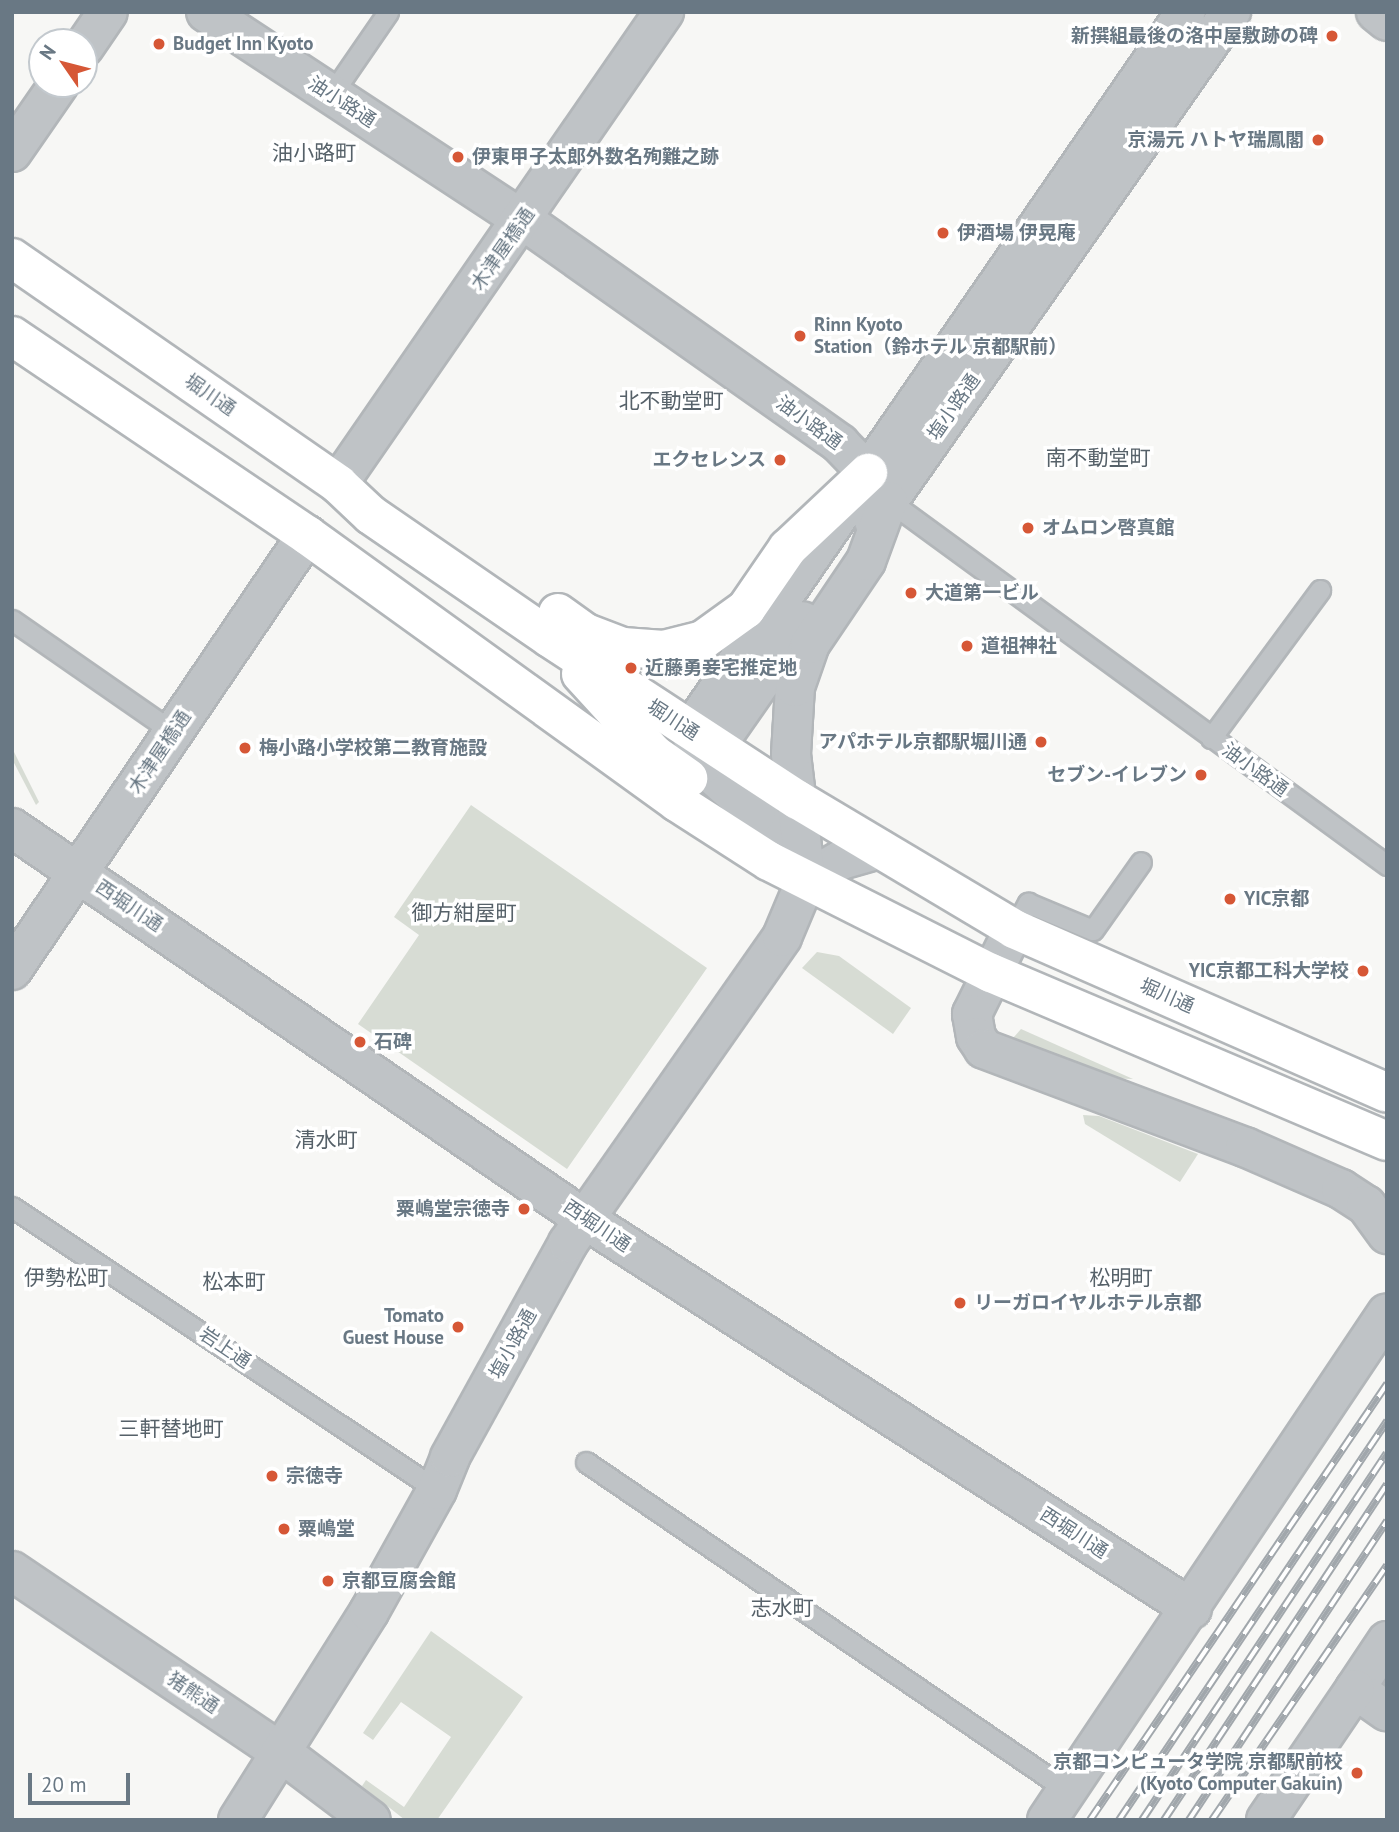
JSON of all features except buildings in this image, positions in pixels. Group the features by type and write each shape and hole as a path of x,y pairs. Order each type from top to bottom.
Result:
{"highway":[{"name":"堀川通","path":"12,258 338,484 371,515 550,638 695,765 806,880 990,974 1387,1141"},
{"name":"堀川通","path":"12,336 307,535 695,765 798,800 1014,929 1387,1093"},
{"path":"338,484 386,494 586,633 623,648 650,650 690,644 736,618 788,548 878,487"},
{"path":"550,638 627,727 695,765"}],"street":[{"path":"97,28 108,12"},
{"name":"油小路通","path":"206,12 523,220 839,444 878,487"},
{"name":"木津屋橋通","path":"338,484 523,220 664,12"},
{"name":"塩小路通","path":"695,765 1186,12"},
{"name":"塩小路通","path":"878,487 1231,12"},
{"path":"1376,12 1387,21"},
{"path":"12,152 49,98"},
{"path":"878,487 866,561 830,611 800,665 790,720 806,880 841,860 879,849"},
{"name":"木津屋橋通","path":"12,970 307,535"},
{"name":"西堀川通","path":"12,828 79,871 586,1220 1192,1609"},
{"name":"塩小路通","path":"238,1820 282,1753 421,1524 450,1457 568,1243 782,937 806,880"},
{"path":"1014,929 972,1014 975,1037 991,1054 1295,1168 1354,1196 1376,1216 1387,1234"},
{"path":"1057,1805 1192,1609 1387,1312"},
{"name":"猪熊通","path":"12,1571 282,1753 369,1819"},
{"path":"1266,1820 1387,1641"},
{"path":"1355,1689 1387,1710"}],"lane":[{"path":"331,95 388,12"},
{"name":"油小路通","path":"878,487 1211,738 1387,865"},
{"path":"1211,738 1320,590"},
{"path":"12,620 173,732"},
{"path":"1014,929 1028,903 1093,930 1141,862"},
{"name":"岩上通","path":"22,1208 437,1490"},
{"path":"586,1462 1057,1805"}],"shaded area":[{"path":"12,748 39,802 36,805 12,759"},
{"path":"471,805 707,968 567,1169 358,1024 419,935 394,917"},
{"path":"817,952 839,956 911,1008 893,1034 802,968"},
{"path":"1021,1029 1133,1079 1104,1078 1014,1047 1013,1038"},
{"path":"1083,1115 1099,1116 1198,1154 1180,1182 1085,1124"},
{"path":"431,1631 523,1697 437,1820 405,1820 362,1786 366,1780 404,1807 451,1737 401,1702 373,1740 363,1733"}],"railway":[{"path":"1090,1820 1387,1384"},
{"path":"1119,1820 1387,1421"},
{"path":"1142,1820 1387,1453"},
{"path":"1164,1820 1387,1484"},
{"path":"1189,1820 1387,1521"},
{"path":"1212,1820 1387,1565"}],"place":[{"name":"新撰組最後の洛中屋敷跡の碑","path":"1332,36"},
{"name":"Budget Inn Kyoto","path":"159,44"},
{"name":"京湯元 ハトヤ瑞鳳閣","path":"1318,140"},
{"name":"伊東甲子太郎外数名殉難之跡","path":"458,157"},
{"name":"伊酒場 伊晃庵","path":"943,233"},
{"name":"Rinn Kyoto Station（鈴ホテル 京都駅前）","path":"800,336"},
{"name":"エクセレンス","path":"780,460"},
{"name":"オムロン啓真館","path":"1028,528"},
{"name":"大道第一ビル","path":"911,593"},
{"name":"道祖神社","path":"967,646"},
{"name":"近藤勇妾宅推定地","path":"631,668"},
{"name":"アパホテル京都駅堀川通","path":"1041,742"},
{"name":"梅小路小学校第二教育施設","path":"245,748"},
{"name":"セブン-イレブン","path":"1201,775"},
{"name":"YIC京都","path":"1230,899"},
{"name":"YIC京都工科大学校","path":"1363,971"},
{"name":"石碑","path":"360,1042"},
{"name":"粟嶋堂宗徳寺","path":"524,1209"},
{"name":"リーガロイヤルホテル京都","path":"960,1303"},
{"name":"Tomato Guest House","path":"458,1327"},
{"name":"宗徳寺","path":"272,1476"},
{"name":"粟嶋堂","path":"284,1529"},
{"name":"京都豆腐会館","path":"328,1581"},
{"name":"京都コンピュータ学院 京都駅前校 (Kyoto Computer Gakuin)","path":"1357,1773"}],"district":[{"name":"油小路町","path":"314,153"},
{"name":"北不動堂町","path":"671,401"},
{"name":"南不動堂町","path":"1098,458"},
{"name":"御方紺屋町","path":"464,913"},
{"name":"清水町","path":"326,1140"},
{"name":"伊勢松町","path":"66,1278"},
{"name":"松明町","path":"1121,1278"},
{"name":"松本町","path":"234,1282"},
{"name":"三軒替地町","path":"171,1429"},
{"name":"志水町","path":"782,1608"}]}
